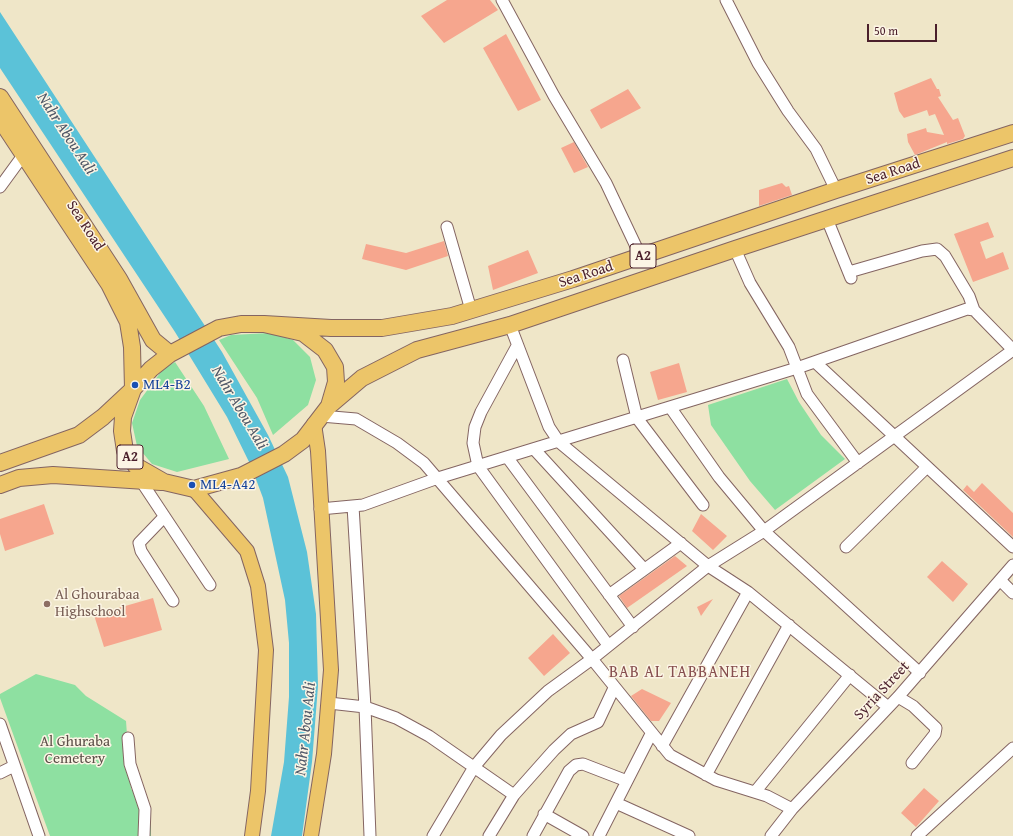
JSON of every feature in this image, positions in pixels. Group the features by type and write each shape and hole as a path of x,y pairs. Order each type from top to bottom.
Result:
{"highway":[{"name":"Sea Road","path":"0,97 27,149 109,284 128,322 132,347 133,389"},
{"name":"Sea Road","path":"0,119 27,149 119,278 153,340 170,354"},
{"name":"Sea Road","path":"264,324 331,328 382,328 452,316 641,257 836,190 1013,133"},
{"name":"Sea Road","path":"322,415 362,378 417,350 510,325 735,249 1013,158"},
{"name":"A2","path":"0,463 79,435 103,417 133,389 151,369 170,354 218,328 241,324 264,324 303,334 325,350 335,367 336,382 322,415 303,440 284,454 241,476 194,489 164,482 53,475 19,478 0,485"},
{"name":"A2","path":"133,389 122,424 125,451 136,466 164,482"}],"main road":[{"path":"312,836 330,703 331,670 320,509 318,451 322,415"},
{"path":"194,489 247,551 258,586 266,650 258,791 252,836"}],"street":[{"path":"502,0 554,96 606,183 641,257"},
{"path":"726,0 762,69 788,111 816,149 836,190"},
{"path":"0,187 27,149"},
{"path":"433,836 474,767 501,735 548,691 592,659 708,566 764,531 1013,350 974,310 955,272 945,256 937,249 922,251 850,275 827,219"},
{"path":"447,227 471,310"},
{"path":"735,249 750,283 789,347 803,387 812,402 858,463"},
{"path":"320,509 363,505 438,478 507,456 559,442 797,368 967,309 974,310"},
{"path":"510,325 549,427 559,442 708,566 748,592 888,708"},
{"path":"517,346 481,412 475,427 474,443 478,466 608,645"},
{"path":"623,360 637,418 703,505"},
{"path":"815,362 1013,547"},
{"path":"670,407 719,477 764,531 920,673"},
{"path":"322,415 356,419 365,423 424,463 592,659 651,734 678,761 716,780 767,796 792,809"},
{"path":"534,449 644,569"},
{"path":"507,456 633,626"},
{"path":"846,547 927,467"},
{"path":"140,481 210,585"},
{"path":"353,506 365,707 370,836"},
{"path":"164,517 139,543 140,551 173,602"},
{"path":"609,595 680,543"},
{"name":"Syria Street","path":"771,836 792,809 920,673 1013,565"},
{"path":"1000,580 1013,593"},
{"path":"662,746 748,592"},
{"path":"706,775 789,625"},
{"path":"755,792 850,675"},
{"path":"489,836 514,795 554,750 571,734 598,722 614,688"},
{"path":"898,697 912,706 936,728 935,734 912,763"},
{"path":"330,703 365,707 396,718 429,736 514,795"},
{"path":"0,724 39,836"},
{"path":"599,836 651,734"},
{"path":"128,738 130,764 145,809 144,836"},
{"path":"917,836 1013,748"},
{"path":"533,836 569,771 576,765 583,764 627,781"},
{"path":"0,773 14,766"},
{"path":"616,803 689,836"},
{"path":"544,814 583,836"}],"green space":[{"path":"270,333 293,340 310,357 316,380 308,405 273,435 257,398 219,340 231,335"},
{"path":"175,362 204,406 229,459 177,472 152,464 137,446 132,423 140,400 163,369"},
{"path":"787,379 799,402 821,435 845,459 775,510 750,481 711,425 708,405"},
{"name":"Al Ghuraba Cemetery","path":"36,674 75,685 86,696 126,721 131,789 145,800 151,818 151,836 50,836 0,698 0,694"}],"water":[{"name":"Nahr Abou Aali","path":"0,12 222,352 268,435 288,477 307,552 316,614 318,686 312,762 302,836 271,836 284,762 289,697 289,643 285,600 263,498 251,466 227,417 175,332 0,68"}],"building":[{"path":"447,0 490,0 498,10 444,43 421,16"},
{"path":"506,34 541,100 518,111 483,48"},
{"path":"931,78 937,89 939,89 941,96 938,97 953,120 958,118 965,136 963,139 947,144 947,142 915,155 908,142 907,134 926,128 927,132 944,135 935,114 929,116 927,110 904,118 899,111 894,93"},
{"path":"628,89 641,108 601,129 590,110"},
{"path":"574,142 588,167 574,173 561,148"},
{"path":"782,183 786,187 789,186 792,195 759,206 759,190"},
{"path":"988,222 994,237 980,242 986,259 1003,252 1009,269 973,282 954,234"},
{"path":"444,241 448,256 406,270 362,259 366,244 406,253"},
{"path":"528,250 538,273 493,290 488,266"},
{"path":"679,363 687,392 658,400 650,372"},
{"path":"982,483 1013,513 1013,537 963,490 967,485 974,492"},
{"path":"44,504 54,534 5,551 0,534 0,519"},
{"path":"701,514 727,536 713,550 692,531"},
{"path":"675,556 687,566 627,608 619,596"},
{"path":"942,561 968,584 953,602 927,577"},
{"path":"153,598 162,630 104,647 94,615"},
{"path":"713,599 701,616 697,607"},
{"path":"553,634 570,653 544,676 528,658"},
{"path":"642,689 671,703 659,721 651,721 631,696"},
{"path":"924,788 939,801 916,827 901,813"}],"place":[{"name":"ML4-B2","path":"135,385"},
{"name":"ML4-A42","path":"192,485"},
{"name":"Al Ghourabaa Highschool","path":"47,604"}],"district":[{"name":"BAB AL TABBANEH","path":"680,673"}]}
